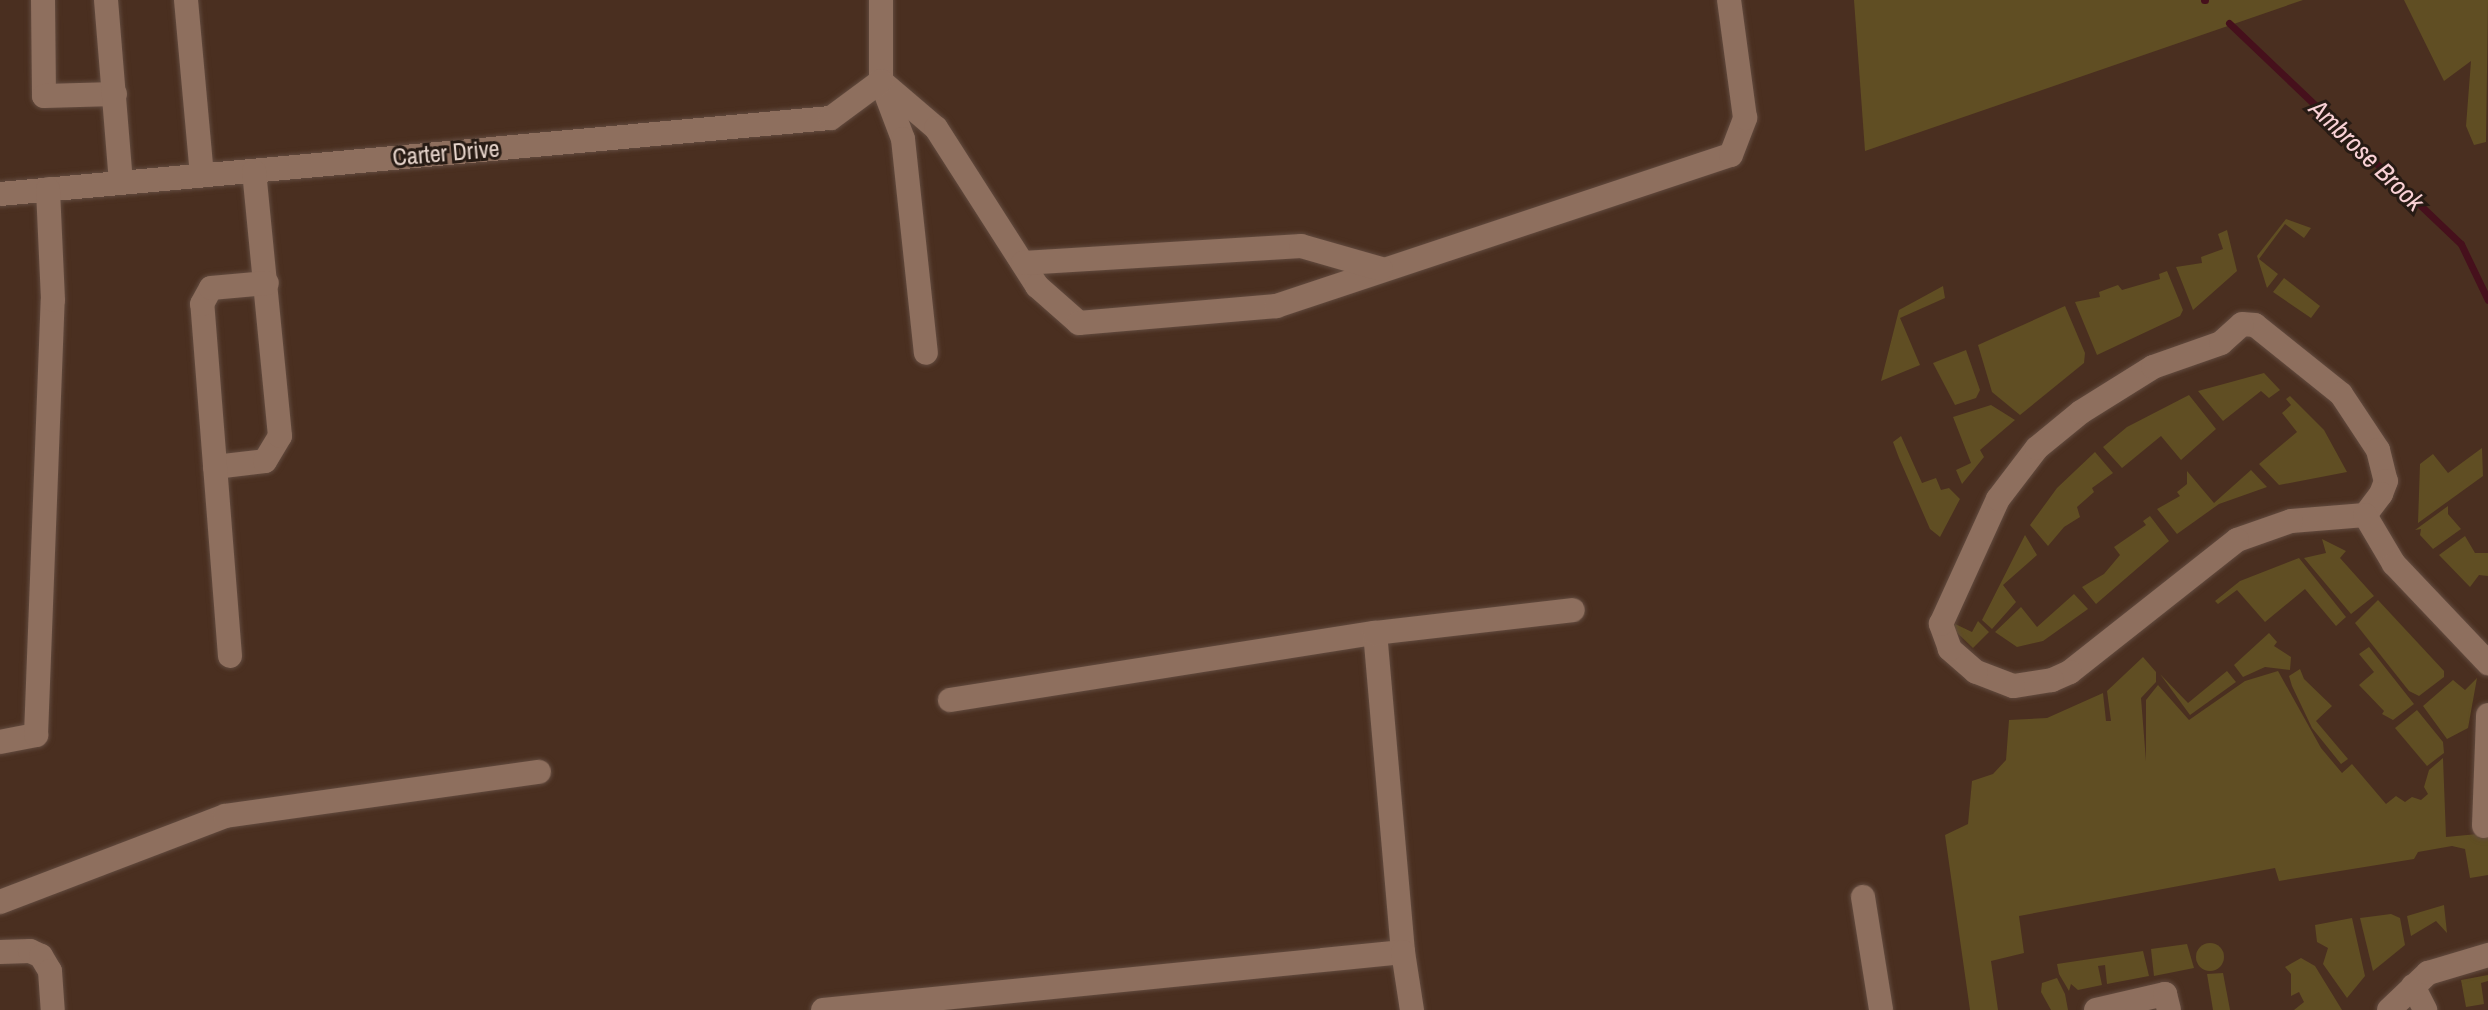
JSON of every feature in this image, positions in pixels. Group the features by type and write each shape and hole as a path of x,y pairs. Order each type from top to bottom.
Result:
{"street":[{"path":"43,0 44,96 115,94"},
{"path":"106,0 121,182"},
{"path":"186,0 202,175"},
{"path":"881,0 881,81 903,139 926,353"},
{"path":"881,81 936,128 1037,286 1079,323 1276,306 1731,155 1745,118 1729,0"},
{"name":"Carter Drive","path":"0,194 831,118 881,81"},
{"path":"215,467 265,461 280,436 254,171"},
{"path":"0,742 36,735 53,300 48,189"},
{"path":"1023,263 1301,246 1381,269"},
{"path":"230,656 203,297 211,288 267,283"},
{"path":"2242,324 2255,325 2312,366 2364,424 2386,481 2365,515 2291,521 2237,540 2070,672 2052,680 2013,686 1994,682 1976,672 1943,637 1943,615 1981,531 1998,499 2037,448 2119,386 2188,351 2221,343 2242,324"},
{"path":"2365,515 2394,564 2488,663"},
{"path":"950,700 1375,633 1573,610"},
{"path":"1375,633 1403,952 1412,1010"},
{"path":"2484,826 2488,715"},
{"path":"0,902 225,816 539,772"},
{"path":"1863,897 1881,1010"},
{"path":"0,952 30,951 41,956 50,971 53,1010"},
{"path":"823,1010 1403,952"},
{"path":"2389,1010 2413,986 2445,965 2488,955"},
{"path":"2413,986 2425,1010"},
{"path":"2096,1010 2165,994 2169,1010"}],"shaded area":[{"path":"1854,0 2303,0 1865,151"},
{"path":"2404,0 2488,0 2486,142 2474,145 2466,126 2471,61 2444,81"},
{"path":"2286,219 2311,228 2304,238 2285,224 2259,259 2278,274 2267,288 2257,256"},
{"path":"2227,230 2237,271 2193,310 2176,267 2202,263 2201,257 2223,249 2218,234"},
{"path":"2167,271 2183,310 2180,316 2097,355 2075,302 2100,297 2099,292 2118,285 2122,290 2160,279 2159,274"},
{"path":"2284,278 2320,306 2311,318 2273,292"},
{"path":"1943,286 1945,298 1900,318 1920,365 1881,381 1899,310"},
{"path":"2065,306 2085,353 2084,363 2020,415 1992,392 1978,345"},
{"path":"1966,350 1980,390 1976,398 1955,405 1933,363"},
{"path":"2264,373 2280,390 2269,398 2261,391 2223,421 2198,391"},
{"path":"2189,395 2216,429 2181,460 2161,436 2122,468 2103,447 2127,427"},
{"path":"2290,396 2324,430 2347,472 2279,485 2259,464 2297,432 2282,413 2291,405 2286,399"},
{"path":"1991,405 2015,420 1980,450 1984,457 1962,484 1956,470 1971,463 1953,417"},
{"path":"1901,436 1922,483 1936,478 1941,490 1949,488 1960,499 1940,537 1930,529 1899,458 1893,442"},
{"path":"2482,448 2483,476 2418,523 2420,464 2433,454 2448,473"},
{"path":"2095,452 2113,473 2092,488 2094,492 2077,507 2080,517 2064,527 2048,546 2030,525 2057,488"},
{"path":"2251,470 2267,487 2219,504 2177,534 2157,509 2180,496 2177,492 2187,484 2187,471 2214,503"},
{"path":"2448,506 2448,514 2461,529 2433,549 2420,535 2421,529 2415,530"},
{"path":"2150,516 2169,541 2096,604 2082,587 2104,574 2120,555 2114,547 2146,525 2143,521"},
{"path":"2025,535 2037,555 2003,585 2016,602 1992,629 1982,620"},
{"path":"2465,536 2475,553 2488,553 2488,576 2479,575 2470,587 2439,555"},
{"path":"2322,539 2346,551 2340,558 2374,596 2351,614 2304,558 2326,553"},
{"path":"2299,558 2346,617 2336,626 2305,589 2265,622 2237,590 2218,604 2215,601 2240,581"},
{"path":"2074,594 2088,609 2043,641 2017,647 1995,632 2021,607 2037,627"},
{"path":"2378,600 2444,671 2444,677 2419,696 2409,691 2355,623"},
{"path":"1978,621 1989,632 1973,648 1952,628 1953,623 1972,632"},
{"path":"2269,633 2277,642 2274,646 2291,657 2290,670 2265,667 2243,677 2234,665"},
{"path":"2369,647 2414,704 2393,720 2382,714 2384,711 2359,685 2374,672 2359,654"},
{"path":"2143,657 2156,672 2156,682 2141,698 2146,761 2146,700 2158,685 2189,720 2245,681 2278,671 2321,748 2342,773 2352,764 2386,804 2396,796 2405,802 2412,797 2421,800 2428,794 2424,787 2429,770 2443,758 2446,837 2488,833 2488,875 2470,878 2465,849 2452,846 2418,852 2414,859 2279,881 2275,868 2019,916 2024,953 1991,961 1998,1010 1970,1010 1945,835 1968,824 1972,781 1993,774 2006,760 2009,720 2047,718 2103,693 2106,721 2111,721 2107,691"},
{"path":"2300,669 2304,679 2332,706 2316,721 2348,759 2341,764 2312,728 2292,686 2289,676"},
{"path":"2227,671 2236,682 2190,715 2160,674 2188,703"},
{"path":"2477,678 2468,728 2447,739 2423,706 2453,680 2465,690"},
{"path":"2417,710 2443,742 2444,753 2427,766 2395,728"},
{"path":"2444,905 2447,933 2436,921 2411,936 2407,916"},
{"path":"2391,914 2400,918 2405,945 2373,971 2360,918"},
{"path":"2352,918 2365,976 2347,998 2323,964 2328,948 2317,942 2315,925"},
{"path":"2210,943 2220,947 2224,957 2220,967 2210,971 2200,967 2196,957 2200,947"},
{"path":"2187,944 2194,968 2154,976 2151,949"},
{"path":"2143,951 2149,976 2107,984 2105,965 2098,966 2102,985 2078,990 2071,984 2069,991 2059,974 2057,964"},
{"path":"2301,958 2315,966 2342,1010 2294,1010 2304,1002 2299,992 2291,996 2291,974 2285,967"},
{"path":"2223,973 2230,1010 2213,1010 2207,974"},
{"path":"2488,975 2488,981 2481,983 2484,1004 2466,1007 2461,980"},
{"path":"2057,978 2068,1010 2051,1010 2041,992 2042,983"}],"waterway":[{"name":"Ambrose Brook","path":"2229,23 2461,244 2488,300"}]}
